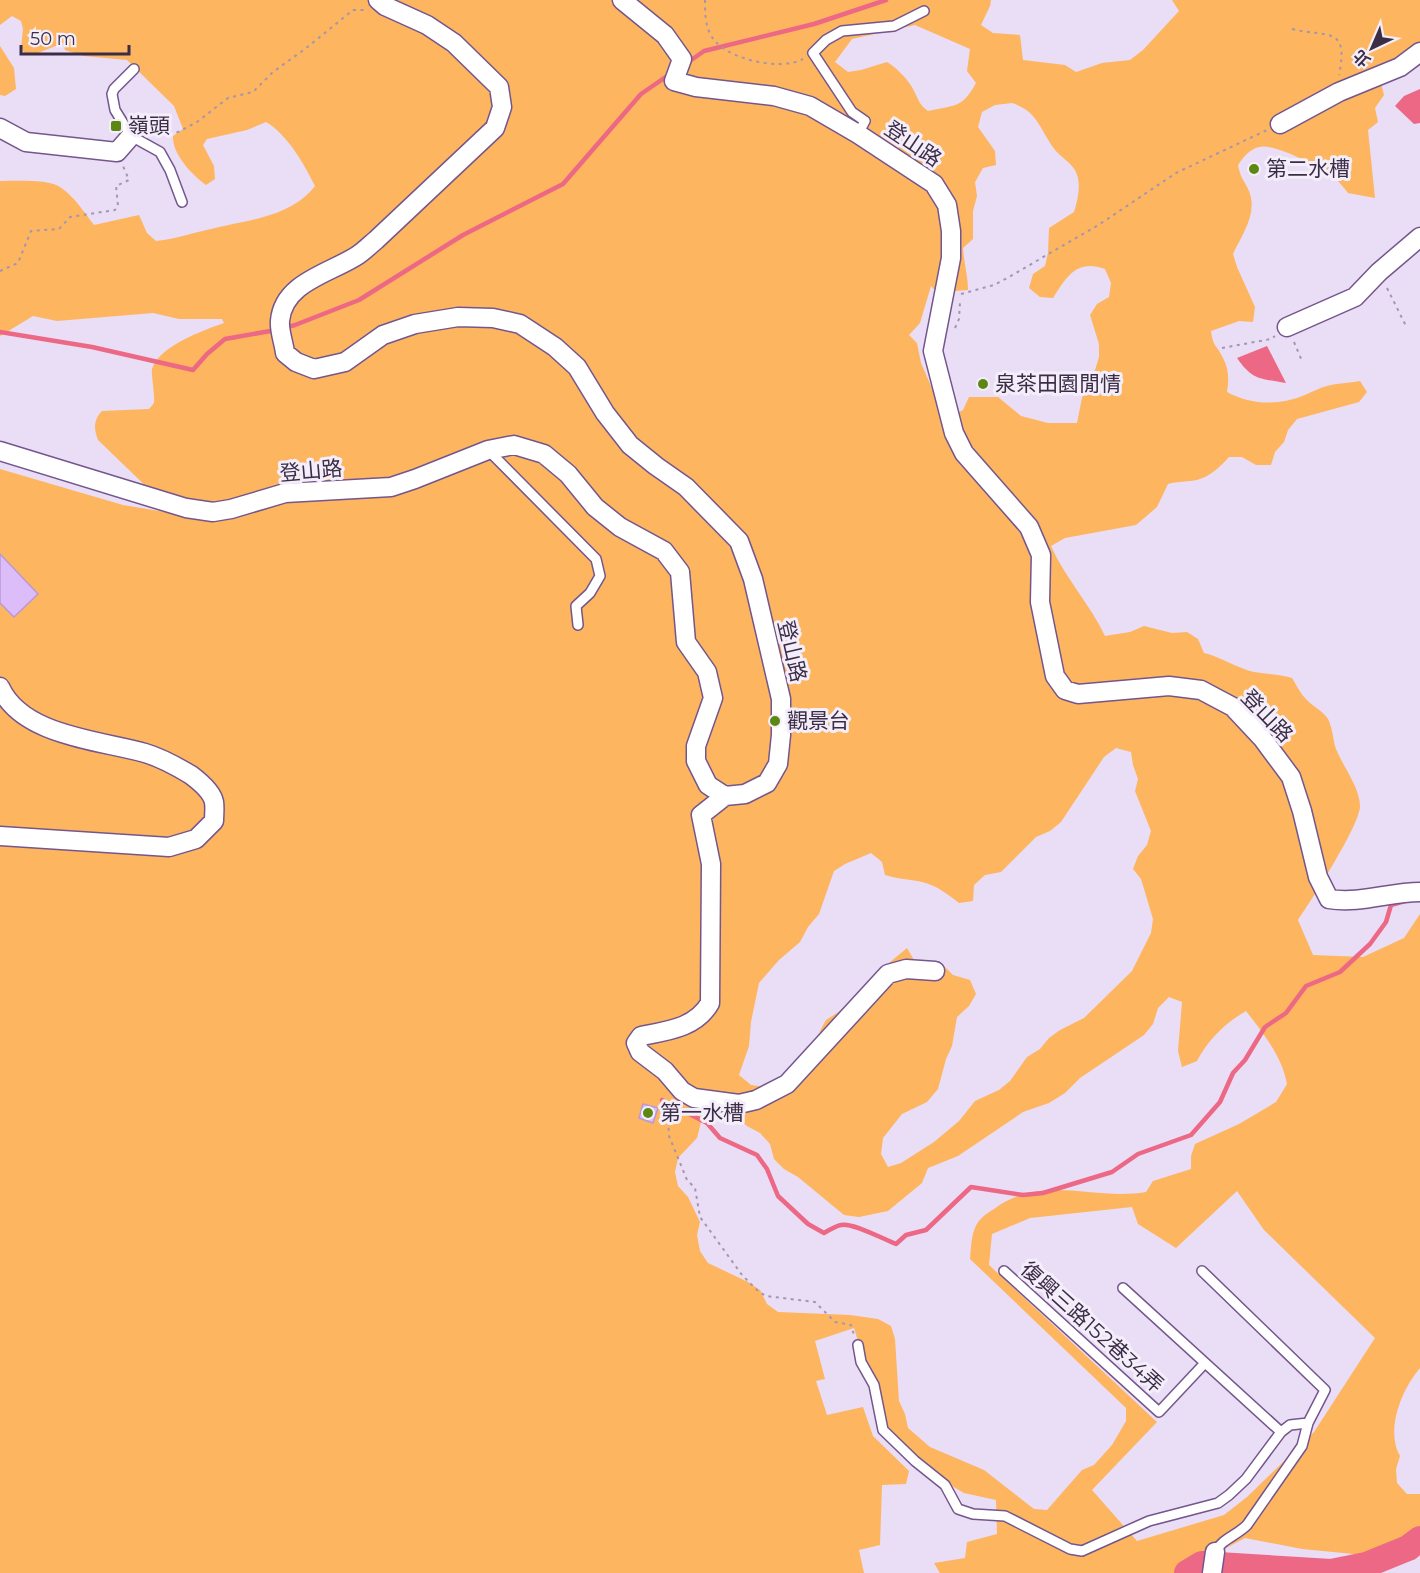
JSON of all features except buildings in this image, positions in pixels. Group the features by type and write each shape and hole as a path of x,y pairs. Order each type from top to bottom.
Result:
{"street":[{"name":"登山路","path":"622,0 665,35 682,59 674,81 696,87 774,96 810,106 858,134 934,184 947,205 951,231 951,258 933,351 954,433 964,453 1029,527 1041,555 1040,602 1055,676 1065,690 1078,694 1169,686 1201,690 1233,707 1262,738 1291,777 1315,866 1329,899 1347,902 1400,892 1420,892"},
{"name":"登山路","path":"0,451 176,505 213,512 285,493 391,487 415,480 488,450 514,445 544,454 568,474 595,507 620,526 664,551 680,572 686,642 707,672 713,698 696,746 696,761 708,785 725,796 745,794 767,783 778,764 781,699 753,579 739,541 686,487 630,445 605,413 578,367 555,347 520,324 493,318 458,317 415,324 383,335 345,362 314,369 296,362 285,353 281,328 287,299 325,271 357,256 376,240 495,128 502,107 499,87 454,43 427,25 381,3"},
{"path":"1280,124 1339,92 1400,67 1420,52"},
{"path":"0,128 26,142 117,152 132,136"},
{"path":"1287,327 1355,297 1379,272 1420,237"},
{"path":"0,687 18,712 34,722 69,734 147,754 173,764 201,782 214,801 214,821 196,839 169,847 0,836"},
{"path":"725,796 701,814 711,864 710,1003 704,1014 686,1026 641,1036 636,1043 640,1052 665,1071 682,1091 694,1098 711,1101 739,1104 756,1100 787,1084 888,974 906,969 936,972"},
{"path":"1212,1573 1215,1552"}],"lane":[{"path":"858,134 865,121 845,104 813,53 826,40 842,31 894,26 924,11"},
{"path":"134,69 114,89 112,94 115,110 132,136 160,152 171,170 182,202"},
{"path":"488,450 596,559 600,576 590,593 576,606 578,625"},
{"name":"復興三路152巷34弄","path":"1004,1271 1159,1412 1205,1363"},
{"path":"1202,1271 1325,1390 1308,1424 1302,1446 1247,1525 1239,1533 1221,1542 1215,1552"},
{"path":"1123,1288 1281,1432"},
{"path":"858,1345 861,1362 874,1385 883,1430 915,1461 945,1485 958,1509 974,1514 1005,1516 1070,1549 1082,1551 1149,1521 1218,1503 1246,1479 1281,1432 1290,1425 1308,1424"}],"path":[{"path":"705,0 705,18 709,30 715,42 731,52 756,62 780,65 798,62 813,53"},
{"path":"132,136 178,132 197,122 228,98 253,92 273,72 353,10 362,11 381,3"},
{"path":"1292,29 1330,35 1338,39 1342,47 1337,83 1339,92"},
{"path":"952,332 959,319 961,294 994,285 1100,224 1176,173 1280,124"},
{"path":"0,271 18,263 31,231 59,229 70,217 115,210 118,206 116,186 129,180 117,152"},
{"path":"1379,272 1406,326"},
{"path":"1222,348 1271,339 1287,327 1302,361"},
{"path":"682,1091 678,1104 668,1119 669,1136 687,1180 695,1188 700,1217 742,1275 759,1292 766,1296 815,1302 835,1322 851,1325 858,1345"}],"shaded area":[{"path":"0,0 991,0 981,25 993,33 1020,35 1023,60 1065,65 1076,72 1102,63 1130,60 1143,50 1179,11 1172,0 1420,0 1420,66 1405,69 1381,83 1384,95 1375,108 1378,122 1368,130 1375,198 1348,193 1330,175 1286,152 1275,148 1259,147 1249,152 1238,165 1241,177 1249,191 1252,208 1248,224 1233,254 1255,307 1253,322 1239,321 1211,331 1214,343 1226,366 1227,392 1246,400 1285,401 1331,385 1360,381 1367,392 1359,402 1297,419 1288,430 1284,442 1275,452 1271,465 1256,465 1242,457 1229,457 1207,476 1194,481 1168,484 1157,507 1136,525 1065,538 1051,546 1105,636 1130,632 1144,626 1172,633 1187,632 1198,639 1204,653 1254,672 1292,678 1306,699 1328,719 1335,746 1354,783 1360,806 1358,816 1344,845 1298,920 1313,955 1363,957 1404,938 1420,914 1420,1368 1402,1398 1394,1434 1400,1456 1396,1469 1397,1483 1407,1494 1420,1494 1420,1554 1416,1559 1387,1562 1374,1556 1302,1549 1245,1538 1209,1557 1200,1573 940,1573 934,1563 965,1558 967,1542 997,1534 996,1500 964,1493 928,1472 885,1428 854,1328 815,1341 825,1379 816,1381 827,1415 863,1407 873,1436 909,1471 906,1484 882,1485 880,1545 859,1550 864,1573 0,1573 0,469 123,505 165,512 156,496 98,440 95,429 96,421 102,411 149,409 154,403 152,369 156,361 163,353 183,340 224,323 222,319 179,319 153,313 57,321 33,316 0,336 0,181 55,184 70,195 94,225 139,215 147,233 156,241 270,215 295,204 315,186 288,142 266,122 247,130 207,139 203,145 214,166 215,179 206,185 189,170 176,150 173,136 183,129 174,106 127,60 84,56 65,50 63,43 33,55 25,54 21,48 23,29 21,21 12,16 0,25","holes":["915,25 970,49 967,71 976,83 962,102 928,111 921,104 906,79 887,62 848,72 835,62 852,39","1012,103 1028,111 1038,122 1055,150 1073,167 1078,180 1078,196 1074,212 1049,228 1045,266 1033,274 1029,288 1040,297 1053,298 1074,271 1087,266 1105,269 1111,283 1109,297 1097,304 1090,315 1099,344 1099,357 1083,393 1077,423 1048,423 1021,416 998,397 969,397 963,410 950,417 940,407 921,363 917,343 909,335 920,323 931,286 941,296 954,291 968,290 963,248 973,239 973,211 977,196 975,182 983,168 996,165 995,151 978,127 982,112 995,105","1116,748 1131,752 1138,779 1135,791 1151,831 1147,845 1138,856 1133,869 1141,879 1153,919 1151,933 1132,971 1084,1018 1049,1038 1040,1049 1027,1057 1010,1081 999,1090 975,1101 959,1121 934,1142 901,1163 888,1167 881,1154 883,1138 902,1114 927,1102 938,1089 952,1046 957,1017 969,1006 976,994 970,980 953,975 943,965 914,960 907,948 878,972 851,1004 826,1020 820,1031 819,1044 793,1077 765,1087 751,1085 739,1075 749,1046 759,983 779,960 800,942 808,927 819,914 834,871 871,853 882,862 885,875 927,883 959,903 973,901 974,885 985,875 1001,872 1036,837 1050,831 1061,822 1104,757","1169,997 1182,1002 1178,1051 1182,1067 1197,1061 1206,1046 1218,1033 1246,1011 1276,1054 1287,1084 1276,1102 1239,1124 1195,1144 1191,1156 1191,1169 1153,1181 1146,1192 1126,1194 1068,1190 1031,1192 1012,1198 983,1217 977,1225 973,1235 970,1259 1126,1408 1126,1421 1112,1445 1094,1465 1082,1470 1047,1510 1034,1509 984,1470 930,1447 908,1428 899,1401 895,1339 891,1326 878,1319 850,1315 778,1312 767,1304 760,1290 708,1263 700,1251 697,1235 700,1222 688,1197 678,1186 675,1172 678,1158 697,1138 701,1122 710,1111 725,1107 747,1126 760,1133 770,1144 774,1159 784,1169 798,1177 844,1215 859,1217 888,1211 922,1183 928,1168 958,1156 1023,1112 1049,1103 1065,1093 1080,1078 1144,1035 1153,1024 1158,1008","1237,1191 1264,1230 1375,1338 1314,1432 1247,1497 1224,1515 1137,1541 1092,1490 1157,1422 989,1265 992,1234 1030,1218 1132,1207 1138,1224 1176,1248"]},
{"path":"0,46 14,68 16,89 5,96 0,95"},
{"path":"1420,89 1420,123 1414,124 1395,106 1404,96"},
{"path":"1267,346 1286,383 1253,375 1237,358"}],"waterway":[{"path":"687,63 704,51 814,24 886,0"},
{"path":"284,328 359,300 463,235 563,184 641,94 670,74"},
{"path":"0,332 92,347 193,370 225,339 276,330"},
{"path":"662,1100 707,1123 720,1138 757,1155 767,1169 778,1196 808,1224 824,1233 841,1225 852,1226 896,1244 906,1235 926,1230 971,1187 1023,1195 1043,1193 1112,1172 1138,1154 1191,1135 1220,1102 1233,1073 1245,1060 1265,1027 1286,1013 1306,986 1340,972 1370,944 1386,922 1391,905 1405,901"},
{"path":"1187,1573 1202,1564 1331,1572 1366,1565 1408,1548 1420,1539"}],"place":[{"name":"嶺頭","path":"116,126"},
{"name":"第二水槽","path":"1254,169"},
{"name":"泉茶田園閒情","path":"983,384"},
{"name":"觀景台","path":"775,721"},
{"name":"第一水槽","path":"648,1113"}]}
